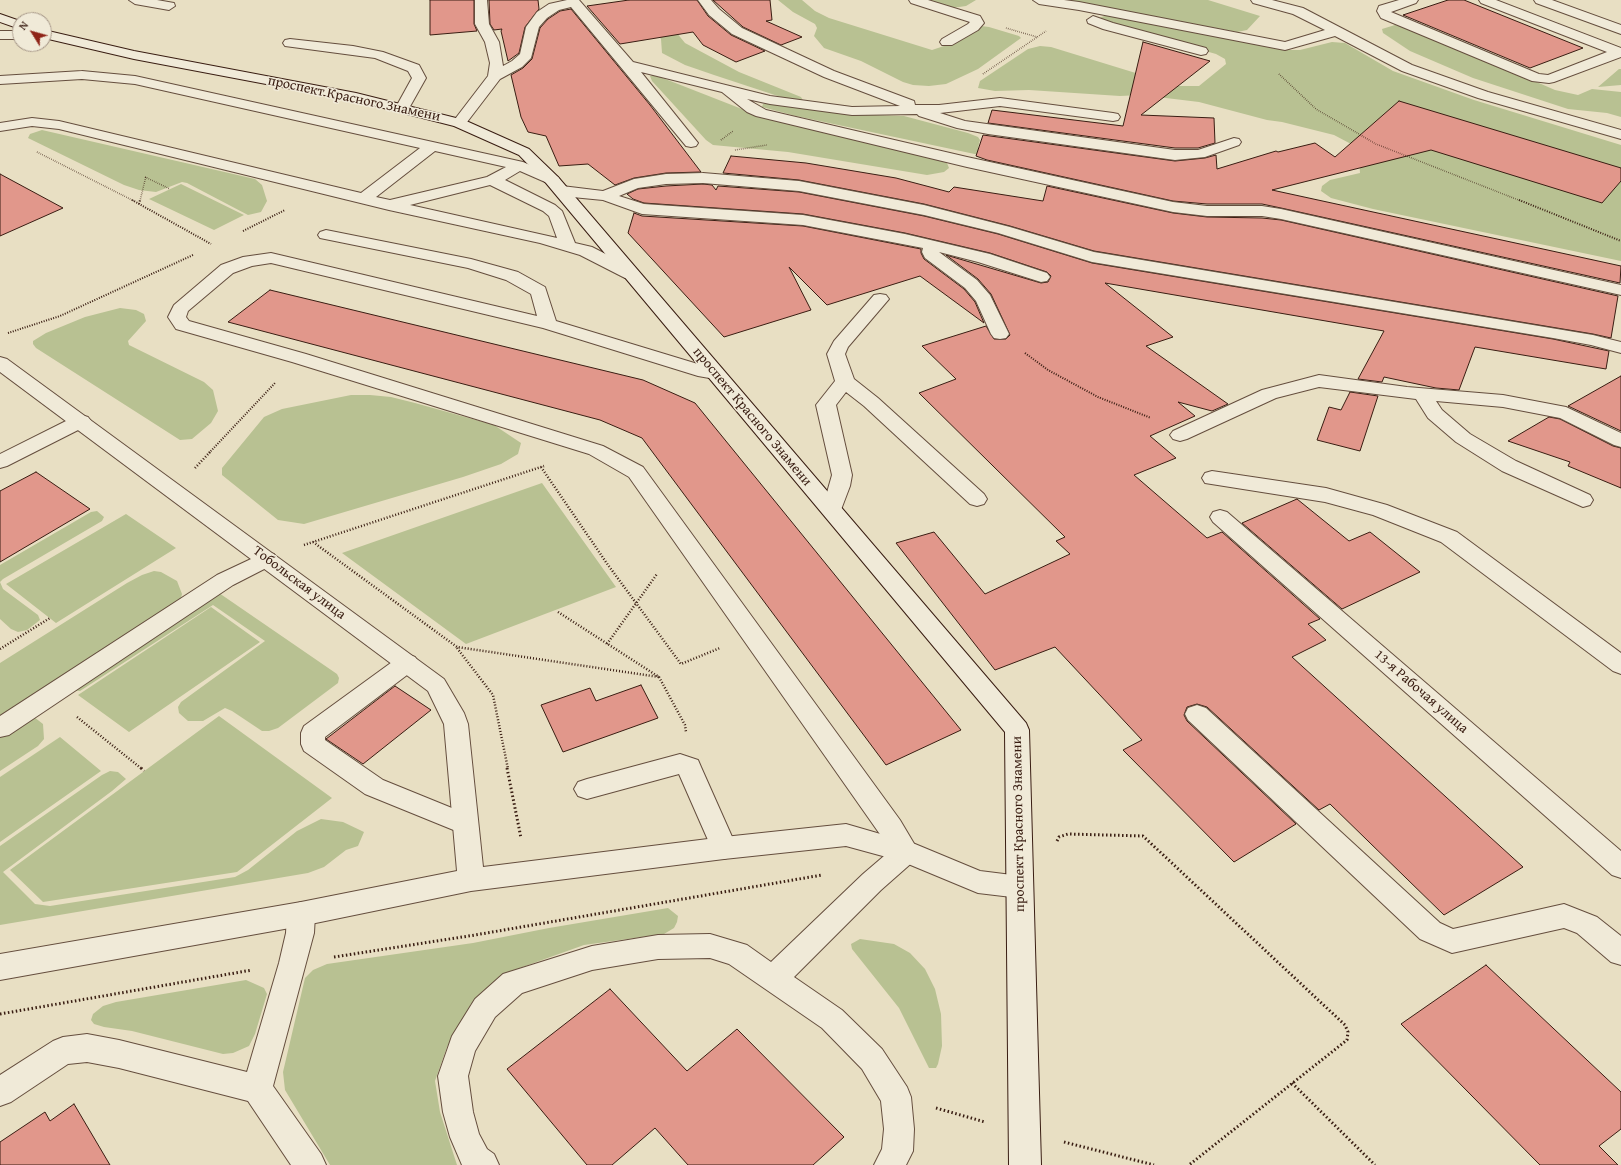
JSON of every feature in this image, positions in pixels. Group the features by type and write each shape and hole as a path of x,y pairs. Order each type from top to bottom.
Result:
{"main road":[{"path":"136,0 169,6"},
{"path":"482,0 482,24 492,42 497,62 495,76"},
{"path":"704,0 714,12 737,31 763,44 829,74 962,125 988,130 1176,155 1200,154 1234,142"},
{"path":"915,0 975,20 977,23 973,27 947,42"},
{"path":"1039,0 1290,46 1337,31"},
{"path":"1257,0 1298,11 1407,68 1483,95 1621,135"},
{"path":"1412,0 1384,9 1383,12 1386,15 1537,78 1549,79 1620,53"},
{"path":"1485,0 1620,53"},
{"path":"1540,0 1621,30"},
{"path":"459,123 495,76 517,64 526,55 533,27 542,15 554,7 576,1 691,143"},
{"path":"1089,8 1091,19 1098,23 1201,51"},
{"path":"0,18 12,22"},
{"path":"0,35 12,35"},
{"name":"проспект Красного Знамени","path":"52,36 134,55 403,107 459,123 524,152 557,186 1017,730 1025,1165"},
{"path":"290,43 353,50 378,55 414,68 419,78 403,107"},
{"path":"628,65 728,91 770,100 840,110 919,109 1000,102 1113,117"},
{"path":"0,80 82,75 135,80 518,165 557,186 605,196 642,209 803,220 984,258 1041,277"},
{"path":"728,91 752,109 761,113 966,162 1173,207 1207,211 1262,211 1281,214 1621,290"},
{"path":"0,127 32,122 59,125 364,198 389,206 568,246 586,251 631,274"},
{"path":"364,198 433,145"},
{"path":"389,206 492,180 507,174 518,165"},
{"path":"605,196 634,184 666,179 703,178 799,186 924,210 1004,230 1087,256 1553,333 1593,340 1621,348"},
{"path":"492,180 549,208 556,214 568,246"},
{"path":"326,234 471,264 512,276 540,291 548,324"},
{"path":"932,246 930,252 931,254 971,284 984,299 1000,334"},
{"path":"715,373 698,370 548,324 271,258 249,262 227,269 180,309 177,317 182,325 299,358 596,450 636,472 891,828 906,852"},
{"path":"880,299 840,345 836,354 845,382 871,402 977,499"},
{"name":"Тобольская улица","path":"0,363 81,421 436,685 452,713 456,724 471,880"},
{"path":"1180,435 1270,394 1319,381 1422,394 1504,401 1566,413 1621,441"},
{"path":"832,510 842,475 826,406 830,399 845,382"},
{"path":"1422,394 1435,414 1463,438 1509,466 1583,500"},
{"path":"0,462 81,421"},
{"path":"1212,478 1326,495 1380,510 1449,537 1621,665"},
{"name":"13-я Рабочая улица","path":"1220,517 1621,867"},
{"path":"0,728 225,580 266,559"},
{"path":"407,663 313,733 313,744 374,787 465,824"},
{"path":"1197,714 1430,931 1452,941 1564,916 1576,919 1587,925 1621,953"},
{"path":"587,789 680,764 689,766 724,848"},
{"path":"0,966 301,914 471,880 724,848 846,835 906,852 978,882 1020,887"},
{"path":"773,979 872,882 906,852"},
{"path":"257,1089 293,963 300,932 301,914"},
{"path":"483,1165 476,1160 465,1137 458,1112 453,1076 462,1046 486,1008 513,983 592,958 658,947 710,946 737,954 832,1019 872,1059 896,1097 899,1129 897,1151 890,1165"},
{"path":"0,1092 63,1051 87,1048 198,1072 257,1089 310,1165"}],"path":[{"path":"988,71 1048,29"},
{"path":"1244,38 1292,88 1316,109 1376,144 1621,241"},
{"path":"34,151 138,204 213,246 206,248"},
{"path":"138,204 147,172"},
{"path":"145,177 170,189"},
{"path":"240,232 286,209"},
{"path":"7,333 60,316 200,252"},
{"path":"1000,334 1048,370 1098,397 1162,423 1180,435"},
{"path":"174,490 299,358"},
{"path":"266,559 312,542 541,467 681,664 752,636"},
{"path":"312,542 457,647 493,695 528,873"},
{"path":"607,644 657,574"},
{"path":"558,612 658,677 685,725 689,766"},
{"path":"0,649 50,618"},
{"path":"457,647 658,677"},
{"path":"74,715 144,771"},
{"path":"1056,845 1059,837 1068,834 1143,836 1345,1025 1348,1032 1347,1040 1189,1165"},
{"path":"0,1014 293,963 475,935 840,872 872,882"},
{"path":"1292,1083 1375,1165"},
{"path":"932,1107 1025,1132"},
{"path":"1066,1143 1154,1165"}],"green space":[{"path":"635,0 650,0 685,43 739,72 801,97 804,102 793,101 685,65 662,53 661,39"},
{"path":"778,0 802,0 815,11 829,18 932,50 953,43 981,26 1019,36 1021,38 978,69 946,84 929,86 913,85 903,82 861,61 824,48 814,36 817,28 815,24 793,12"},
{"path":"923,0 976,0 966,6 952,8"},
{"path":"1066,0 1208,0 1260,16 1247,30 1237,32"},
{"path":"1107,15 1291,50 1300,50 1332,42 1345,43 1393,71 1474,100 1621,145 1621,261 1373,209 1331,198 1321,191 1322,186 1330,180 1360,173 1359,158 1353,145 1334,135 1282,122 1267,120 1199,102 1141,95 1120,96 1029,90 995,91 978,88 980,81 1028,49 1040,46 1051,47 1178,86 1199,86 1226,64 1225,59 1216,54 1100,21 1099,18"},
{"path":"1395,25 1410,27 1555,90 1578,95 1592,89 1621,92 1621,117 1607,113 1568,109 1473,78 1410,51 1383,33 1382,29"},
{"path":"1619,69 1621,69 1621,85 1598,87"},
{"path":"655,75 747,111 936,156 947,163 949,168 944,172 927,175 788,152 713,145 706,140 652,81 650,76"},
{"path":"768,103 847,114 904,116 978,137 980,140 978,148 982,151 1172,196 796,116 762,107 763,104"},
{"path":"42,130 255,179 262,185 267,201 261,212 248,215 187,183 182,182 156,192 139,190 124,185 28,138 30,134"},
{"path":"181,184 244,215 214,230 149,199"},
{"path":"120,308 136,310 144,314 146,321 128,341 129,345 204,382 213,390 218,411 211,423 192,439 180,440 36,348 33,344 33,341 46,333 85,317"},
{"path":"351,395 391,397 494,425 521,443 518,454 501,464 463,477 304,524 278,520 222,475 222,468 264,417 282,409"},
{"path":"542,483 616,587 466,644 342,553"},
{"path":"97,511 104,517 102,521 0,582 0,565 91,512"},
{"path":"126,514 176,548 56,623 6,584"},
{"path":"154,571 161,572 177,581 182,594 180,602 0,722 0,663 127,583 142,575"},
{"path":"0,582 3,589 38,615 40,620 27,630 18,632 11,629 0,619"},
{"path":"219,593 337,674 339,678 338,683 278,728 269,731 262,731 225,708 203,721 188,721 179,713 178,707 181,702 265,641 213,605 80,691 71,690"},
{"path":"211,607 260,642 129,732 78,695"},
{"path":"219,716 332,798 237,872 43,902 10,870"},
{"path":"34,717 43,724 44,739 38,746 0,771 0,734"},
{"path":"60,737 101,771 0,842 0,777"},
{"path":"110,771 118,772 126,779 3,872 35,904 50,906 235,877 248,870 297,831 321,819 343,822 364,832 358,846 346,850 324,867 308,873 0,925 0,846 102,775"},
{"path":"668,908 678,916 674,928 664,934 584,945 503,974 471,1004 447,1047 435,1081 440,1112 457,1165 330,1165 285,1090 283,1072 305,978 313,970 327,964 473,943 549,928"},
{"path":"860,939 894,944 910,953 925,969 935,989 941,1014 942,1046 936,1068 929,1068 899,1008 852,949 851,944"},
{"path":"246,980 264,988 267,994 255,1034 249,1046 233,1053 223,1054 132,1031 104,1027 94,1024 91,1020 93,1014 103,1006 116,1002"}],"building":[{"path":"430,0 474,0 474,24 477,31 430,35"},
{"path":"489,0 538,0 539,9 525,27 519,53 508,61 501,31 502,29 494,30 490,24"},
{"path":"629,0 697,0 708,16 731,35 765,51 736,62 703,45 693,32 620,44 587,6"},
{"path":"713,0 770,0 772,20 766,21 802,37 781,45 743,27"},
{"path":"1448,0 1464,0 1583,48 1530,68 1403,15"},
{"path":"571,9 650,105 701,172 666,173 634,178 615,185 588,164 559,166 546,136 528,132 521,117 511,75 523,68 532,59 540,28 548,19 560,11"},
{"path":"1143,42 1210,61 1141,115 1214,118 1215,143 1198,148 1175,148 988,123 992,110 1123,126"},
{"path":"1399,101 1621,168 1621,181 1602,203 1431,150 1272,190 1621,266 1620,283 1262,204 1207,204 1173,201 987,160 976,156 983,135 1175,161 1205,158 1216,155 1217,169 1276,151 1278,152 1315,143 1335,157"},
{"path":"731,156 806,163 896,178 949,192 954,187 1043,201 1047,186 1173,213 1207,217 1262,218 1281,220 1618,296 1611,338 1094,251 1010,226 924,204 799,180 723,173"},
{"path":"0,174 63,208 0,236"},
{"path":"703,184 712,185 716,190 718,186 799,192 924,216 998,234 1092,263 1553,339 1609,351 1606,369 1475,347 1459,390 1436,388 1384,377 1382,382 1358,379 1384,331 1105,283 1173,337 1146,346 1228,404 1212,411 1178,402 1195,416 1150,436 1176,458 1134,475 1207,538 1222,532 1320,619 1308,624 1326,640 1292,657 1523,867 1444,915 1330,804 1319,810 1207,707 1197,704 1187,707 1184,715 1187,721 1296,824 1234,862 1123,750 1142,740 1055,647 995,670 896,543 934,532 985,594 1070,554 1056,541 1065,537 919,393 956,379 922,346 986,326 994,339 1006,339 1010,335 991,294 978,279 946,255 1041,283 1048,282 1051,276 1047,272 990,253 905,233 803,214 644,203 633,199 627,194 638,189"},
{"path":"634,213 642,216 803,226 921,249 924,259 964,289 975,302 984,323 920,276 827,305 789,267 811,310 724,337 628,233"},
{"path":"270,290 643,380 695,403 961,730 886,765 642,438 600,420 228,322"},
{"path":"1621,376 1621,431 1568,406"},
{"path":"1350,392 1378,396 1360,451 1317,440 1329,407 1341,410"},
{"path":"1549,417 1560,419 1613,446 1621,448 1621,488 1568,466 1570,462 1508,441"},
{"path":"36,472 90,509 0,562 0,491"},
{"path":"1297,499 1349,541 1370,532 1420,572 1342,609 1242,523"},
{"path":"641,685 658,718 563,752 541,705 590,688 596,701"},
{"path":"395,686 431,710 363,764 326,739"},
{"path":"1486,965 1621,1092 1621,1129 1599,1146 1618,1165 1540,1165 1401,1024"},
{"path":"610,989 687,1071 737,1029 844,1137 813,1165 688,1165 655,1128 612,1165 587,1165 507,1069"},
{"path":"74,1104 110,1165 0,1165 0,1142 45,1112 50,1121"}]}
